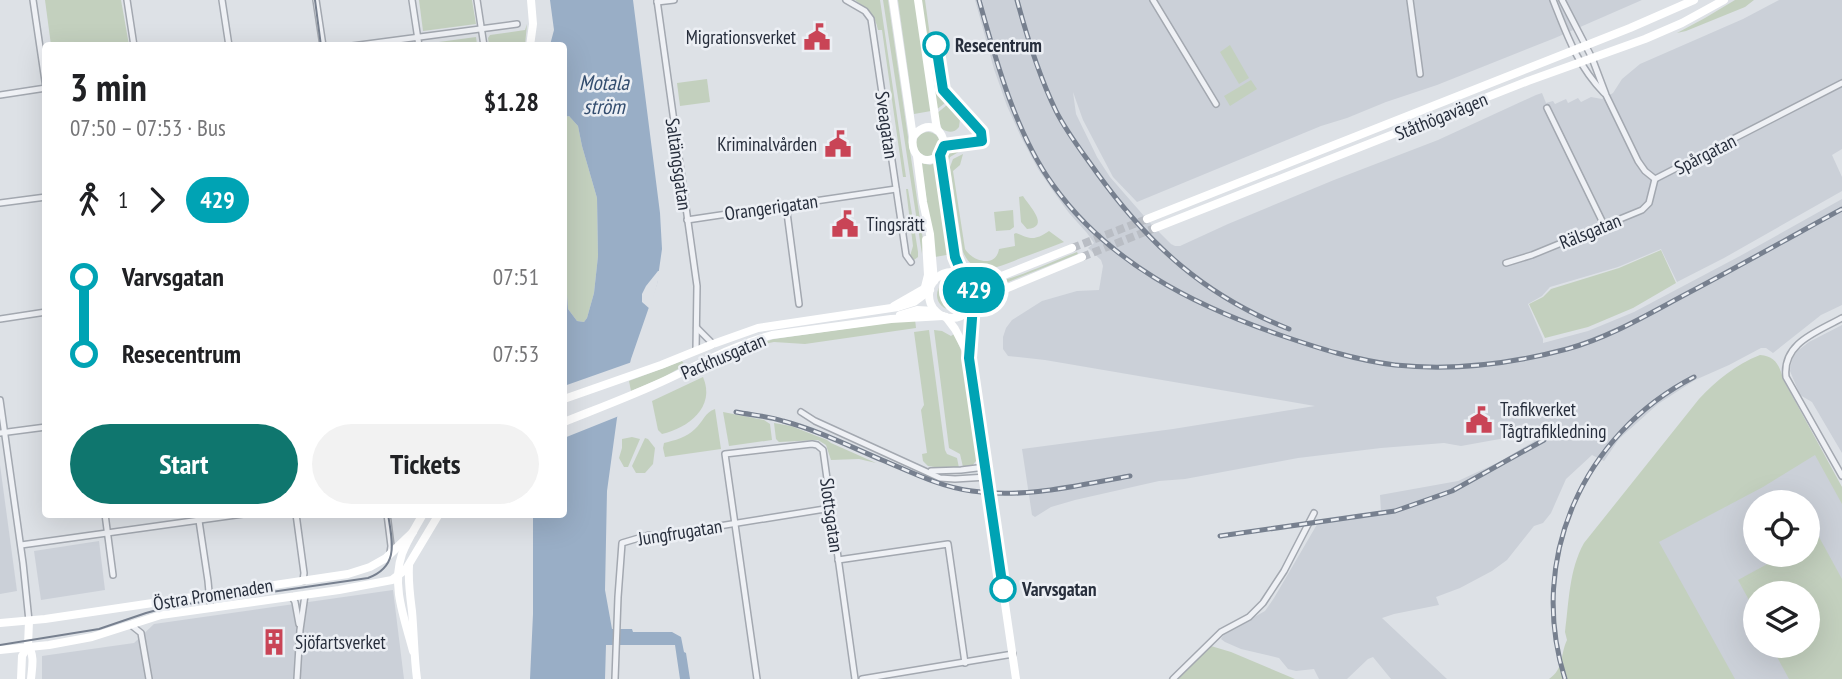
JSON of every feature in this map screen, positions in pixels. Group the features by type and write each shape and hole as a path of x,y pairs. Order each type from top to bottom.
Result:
{"main road":[{"path":"531,0 533,24 531,42"},
{"path":"893,0 912,147 917,156 930,234 929,299 961,339 969,358"},
{"path":"918,0 937,130"},
{"name":"Ståthögavägen","path":"1147,219 1630,28 1694,0"},
{"name":"Ståthögavägen","path":"1155,228 1528,81 1645,39 1724,0"},
{"path":"912,137 923,128 933,128 943,136 944,149 940,155 928,160 917,156"},
{"path":"940,155 955,257 973,288 965,324 1016,679"},
{"path":"930,285 948,273 978,280 993,279 1072,248"},
{"path":"942,315 957,317 971,306 1082,257"},
{"name":"Packhusgatan","path":"567,398 758,328 889,309 930,285"},
{"name":"Packhusgatan","path":"567,421 624,399 757,339 891,318 918,310 942,315"},
{"path":"413,651 398,595 398,577 401,558 421,518"},
{"path":"398,577 437,518"},
{"name":"Östra Promenaden","path":"0,650 92,638 153,616 193,610 212,602 358,571 377,564 390,555 412,532"},
{"path":"409,563 408,586 417,679"},
{"name":"Östra Promenaden","path":"0,623 212,602 292,597 365,586 398,577"},
{"path":"21,679 22,656 27,646 29,621"},
{"path":"27,646 33,656 32,679"}],"street":[{"path":"33,0 42,61"},
{"path":"127,0 133,42"},
{"path":"222,0 228,42"},
{"path":"316,0 322,42"},
{"path":"412,0 418,42 517,24"},
{"path":"477,0 484,42"},
{"path":"657,1 674,0"},
{"name":"Sveagatan","path":"846,0 865,11 871,19 906,255 911,262"},
{"path":"1153,0 1216,104"},
{"path":"1409,0 1420,74"},
{"name":"Spårgatan","path":"1553,0 1580,62 1606,95"},
{"name":"Spårgatan","path":"1562,0 1592,58 1606,95 1638,161 1645,171 1656,179 1842,83"},
{"name":"Saltängsgatan","path":"657,1 697,286 696,350"},
{"path":"0,95 42,89"},
{"path":"1547,108 1605,225"},
{"name":"Rälsgatan","path":"1506,263 1642,210 1648,203 1656,179"},
{"name":"Orangerigatan","path":"687,220 896,189"},
{"path":"0,203 42,198"},
{"path":"786,205 799,303"},
{"path":"0,318 42,313"},
{"path":"1842,318 1801,341 1788,356 1785,367 1786,377 1842,475"},
{"path":"697,328 713,344"},
{"path":"0,400 2,433 21,545 29,621"},
{"path":"801,412 940,478 955,480 987,477"},
{"path":"2,433 42,428"},
{"name":"Slottsgatan","path":"734,523 725,454 817,444 823,450 855,679"},
{"path":"928,471 985,467"},
{"name":"Jungfrugatan","path":"615,679 622,543 649,535 657,536 831,508"},
{"path":"1173,679 1220,632 1249,617 1263,603 1314,513"},
{"path":"106,518 113,575"},
{"path":"21,545 192,518"},
{"path":"198,518 212,602"},
{"path":"297,518 303,581"},
{"path":"388,518 390,555"},
{"path":"734,523 757,679"},
{"path":"838,560 948,544 965,663"},
{"path":"297,679 305,595"},
{"path":"292,597 300,630"},
{"path":"129,624 141,633 149,679"},
{"path":"863,679 1013,654"}],"shaded area":[{"path":"975,0 1642,0 1555,38 1437,85 1321,126 1137,202 1113,177 1083,120 1073,92 1076,114 1110,177 1171,244 1180,246 1334,180 1438,140 1536,95 1542,93 1546,103 1553,101 1555,104 1566,99 1568,103 1578,98 1581,102 1591,97 1602,99 1613,93 1622,79 1640,64 1743,19 1779,0 1842,0 1842,149 1832,155 1842,177 1842,191 1677,282 1661,249 1618,267 1550,287 1542,296 1528,304 1543,343 1588,331 1634,312 1842,199 1842,305 1821,315 1773,353 1761,348 1695,380 1658,404 1619,439 1604,461 1592,455 1566,479 1551,513 1543,523 1534,526 1507,560 1492,571 1436,597 1439,605 1382,618 1447,679 1391,679 1373,657 1347,679 1319,679 1314,669 1288,669 1279,658 1241,649 1221,639 1224,634 1265,611 1319,521 1381,511 1380,495 1458,481 1533,442 1539,432 1461,446 1444,443 1298,458 1185,479 1159,481 1075,500 1051,507 1035,517 1032,515 1022,449 1173,429 1315,406 1008,356 1003,349 1003,337 1012,320 1042,301 1077,291 1099,290 1103,266 1101,260 1088,248 1094,243 1053,191 1021,137 994,69"},
{"path":"1842,325 1842,453 1812,402 1800,395 1790,371 1796,352"},
{"path":"1818,450 1842,491 1842,679 1731,679 1653,541 1743,491 1743,567 1820,567 1820,490 1745,490"},
{"path":"0,465 17,591 0,594"},
{"path":"99,541 105,590 41,600 34,551"},
{"path":"393,590 404,679 42,679 42,656 134,643 154,624"}],"green space":[{"path":"45,0 121,0 128,42 51,42"},
{"path":"419,0 472,0 476,24 423,31"},
{"path":"855,0 880,0 906,177 903,177 882,30 878,30 873,16"},
{"path":"883,0 888,0 923,240 922,254"},
{"path":"898,0 915,0 931,111 914,114"},
{"path":"920,0 925,0 938,94 945,103 936,110"},
{"path":"1735,0 1754,0 1745,7 1677,33 1705,18"},
{"path":"527,24 525,42 489,42 490,35 525,30"},
{"path":"476,37 477,42 439,42"},
{"path":"1230,45 1249,78 1239,84 1220,52"},
{"path":"707,79 710,102 680,106 677,83"},
{"path":"1251,80 1257,89 1230,106 1224,96"},
{"path":"947,105 960,119 959,127 951,132 942,129 936,114"},
{"path":"567,116 578,126 597,198 598,256 594,293 584,322 577,321 568,309"},
{"path":"928,132 936,136 940,144 936,152 928,156 920,152 916,144 920,136"},
{"path":"960,148 962,150 950,157 947,166 960,253 957,254 944,163 949,153"},
{"path":"963,154 960,165 953,171 965,249 969,254 978,260 994,259 999,249 1015,246 1016,233 1032,238 1049,231 1064,242 997,267 981,268 968,261 963,252 950,167 953,159"},
{"path":"938,162 952,254 935,257 921,163 930,165"},
{"path":"906,189 918,252 918,257 914,260 910,256 913,246"},
{"path":"1023,196 1038,220 1034,227 1027,229 1021,222 1019,197"},
{"path":"1013,210 1014,227 996,231 994,212"},
{"path":"1661,250 1676,283 1633,308 1588,327 1545,338 1529,304 1543,297 1551,289 1619,268"},
{"path":"1077,252 1078,254 978,294 977,285 1013,277"},
{"path":"952,280 963,284 967,295 963,306 952,310 941,306 937,295 941,284"},
{"path":"915,319 916,328 805,344 774,342 729,355 711,366 708,365 739,350 774,339"},
{"path":"929,330 945,450 947,454 957,458 959,468 928,466 923,461 922,454 927,453 921,410 924,405 914,332"},
{"path":"934,330 951,336 954,334 965,362 978,450 976,461 971,467 963,467 960,454 949,448"},
{"path":"1760,355 1770,357 1779,366 1783,379 1842,487 1842,504 1815,455 1757,490 1743,490 1743,498 1659,542 1735,679 1549,679 1557,671 1567,640 1565,632 1570,586 1584,543 1699,399 1743,363"},
{"path":"682,361 685,365 631,391 629,381"},
{"path":"703,377 706,398 703,407 681,427 662,434 658,430 652,401"},
{"path":"715,409 721,449 665,457 664,443 688,435"},
{"path":"723,412 764,420 770,424 772,440 729,446"},
{"path":"774,423 791,426 827,440 876,463 859,459 831,460 826,445 818,440 779,442 776,439"},
{"path":"645,438 655,448 653,464 645,473 636,473 632,466"},
{"path":"622,439 640,439 628,467 624,467 619,458"},
{"path":"1820,539 1842,579 1842,679 1789,679 1778,658 1820,658 1820,581 1743,581 1743,589 1738,580 1762,567 1820,567"},
{"path":"1211,646 1231,652 1295,679 1178,679"}],"water":[{"name":"Motala ström","path":"550,0 633,0 660,213 662,249 657,284 631,359 617,418 607,491 605,590 612,629 672,632 681,637 690,679 680,679 675,645 606,645 605,679 530,679 533,518 567,518 567,295 568,309 577,321 584,322 594,293 598,256 597,198 578,126 567,116 567,42 551,42 554,30"}],"pier":[{"path":"658,271 650,309 642,302 642,294"},
{"path":"632,362 619,416 567,437 567,385"}],"tunnel":[{"path":"1072,248 1147,219"},
{"path":"1082,257 1155,228"}],"tram line":[{"path":"315,0 320,42"},
{"path":"0,645 99,629 168,607 368,578 385,567 392,552 389,518"}],"railway":[{"path":"979,0 1008,96 1028,143 1053,185 1099,237 1154,278 1184,295 1280,335 1351,357 1395,365 1460,367 1525,359 1567,349 1630,324 1842,209"},
{"path":"1017,0 1034,56 1056,111 1075,143 1117,199 1181,266 1231,301 1289,329"},
{"path":"1565,679 1555,634 1554,589 1560,546 1574,504 1594,466 1622,431 1655,401 1694,377"},
{"path":"736,412 796,425 926,478 972,491 1031,492 1130,476"},
{"path":"1220,536 1395,511 1452,491 1544,440"}],"bus line":[{"name":"429","path":"936,45 944,94 981,132 982,141 944,146 940,155 955,257 974,292 969,358 1003,589"}],"place":[{"name":"Migrationsverket","path":"817,37"},
{"name":"Resecentrum","path":"936,45"},
{"name":"Kriminalvården","path":"838,144"},
{"name":"Tingsrätt","path":"845,224"},
{"name":"Trafikverket Tågtrafikledning","path":"1479,420"},
{"name":"Varvsgatan","path":"1003,589"},
{"name":"Sjöfartsverket","path":"274,642"}]}
